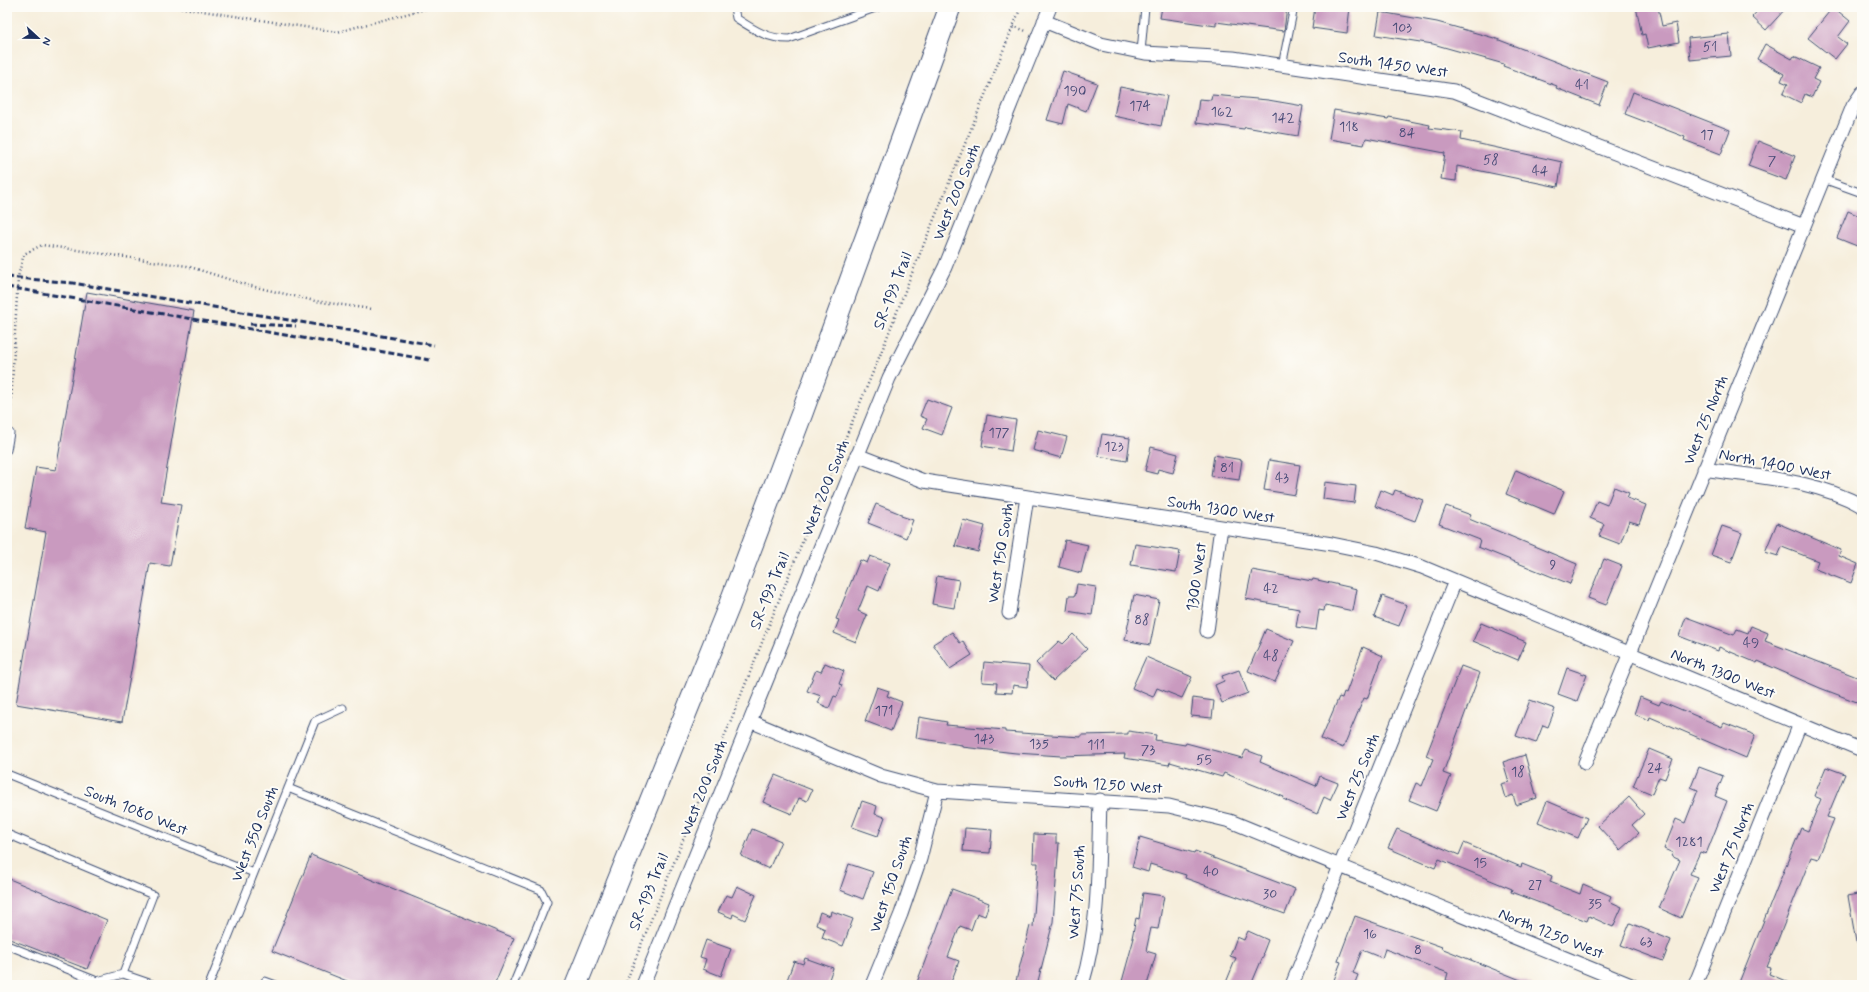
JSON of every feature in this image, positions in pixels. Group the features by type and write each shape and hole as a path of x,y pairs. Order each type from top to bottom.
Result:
{"main road":[{"path":"576,985 729,606 802,413 950,7"}],"street":[{"name":"West 200 South","path":"643,985 889,378 945,267 1050,7"},
{"name":"South 1450 West","path":"1044,21 1101,44 1141,52 1233,58 1454,91 1804,226"},
{"name":"West 25 North","path":"1585,763 1853,106 1862,93"},
{"name":"South 1300 West","path":"857,455 924,481 1332,544 1376,553 1422,567 1572,629"},
{"name":"North 1400 West","path":"1704,469 1807,485 1845,496 1862,506"},
{"name":"West 150 South","path":"1009,613 1027,497"},
{"name":"1300 West","path":"1207,631 1221,527"},
{"name":"West 25 South","path":"1292,985 1455,581"},
{"name":"North 1300 West","path":"1572,629 1862,750"},
{"name":"South 1250 West","path":"750,721 881,776 936,791 984,795 1100,800 1169,806 1230,821 1457,914"},
{"name":"West 75 North","path":"1695,985 1800,724"},
{"name":"West 150 South","path":"872,985 901,914 920,859 936,791"},
{"name":"West 75 South","path":"1082,985 1088,964 1096,904 1100,800"},
{"name":"North 1250 West","path":"1457,914 1631,985"}],"lane":[{"path":"734,7 736,18 759,33 777,39 789,39 878,7"},
{"path":"1141,52 1146,7"},
{"path":"1282,66 1294,7"},
{"path":"1823,179 1862,193"},
{"path":"7,450 10,433"},
{"name":"West 350 South","path":"209,985 315,721 343,708"},
{"name":"South 1080 West","path":"7,774 254,873"},
{"path":"288,788 541,890 547,902 514,985"},
{"path":"7,834 153,895 123,974"},
{"path":"7,945 97,981 123,974 155,985"},
{"path":"264,985 265,981 276,985"}],"path":[{"path":"177,7 337,32 433,7"},
{"name":"SR-193 Trail","path":"625,985 802,542 883,348 910,278 1021,7"},
{"path":"1014,26 1026,31"},
{"path":"10,433 18,277 24,254 42,245 187,266 247,285 315,301 371,309"}],"building":[{"path":"1162,7 1287,7 1284,31 1216,22 1216,26 1160,18"},
{"path":"1315,7 1350,7 1347,33 1312,28"},
{"path":"1636,7 1658,7 1662,26 1676,23 1679,42 1648,48 1645,34 1642,35"},
{"path":"1761,7 1787,7 1766,30 1752,17"},
{"path":"1833,7 1850,21 1838,37 1847,44 1835,59 1808,38"},
{"path":"1380,12 1437,22 1494,38 1608,82 1599,105 1556,88 1557,86 1503,66 1504,64 1433,44 1376,35"},
{"path":"1729,34 1731,56 1690,60 1688,38"},
{"path":"1765,44 1792,59 1794,56 1819,68 1813,79 1819,82 1812,97 1805,94 1801,103 1783,94 1788,84 1781,81 1784,74 1757,59"},
{"path":"1063,71 1097,83 1086,111 1068,104 1063,124 1047,120"},
{"path":"1120,87 1167,96 1161,126 1114,116"},
{"path":"1633,92 1730,130 1721,154 1684,140 1685,137 1625,114"},
{"path":"1212,95 1268,100 1303,106 1298,136 1245,127 1244,129 1196,123 1199,99 1211,100"},
{"path":"1334,110 1388,119 1389,117 1430,125 1429,128 1462,132 1461,140 1562,162 1558,187 1457,166 1456,181 1441,179 1445,153 1366,138 1364,145 1329,139"},
{"path":"1758,141 1795,156 1786,180 1748,166"},
{"path":"1848,211 1862,217 1862,248 1837,238"},
{"path":"87,292 194,311 161,502 181,505 170,566 150,563 122,722 16,704 46,532 25,528 36,467 56,470"},
{"path":"927,399 952,408 942,435 923,428 927,419 920,416"},
{"path":"987,415 1016,420 1011,451 982,446"},
{"path":"1038,430 1067,437 1061,458 1033,450"},
{"path":"1102,434 1130,438 1127,461 1098,456"},
{"path":"1151,447 1178,454 1173,473 1158,469 1157,474 1145,471"},
{"path":"1214,455 1242,460 1239,480 1211,476"},
{"path":"1269,460 1300,465 1295,495 1264,490"},
{"path":"1516,470 1564,491 1554,514 1506,494"},
{"path":"1325,482 1356,486 1354,503 1323,499"},
{"path":"1614,487 1629,493 1627,498 1646,505 1639,524 1629,521 1620,544 1599,536 1604,524 1590,518 1597,501 1607,505"},
{"path":"1381,490 1393,495 1395,490 1423,500 1415,521 1375,506"},
{"path":"876,504 913,520 906,538 868,523"},
{"path":"1446,506 1471,515 1469,519 1577,564 1570,584 1478,547 1480,540 1439,524"},
{"path":"963,520 985,526 978,552 955,546"},
{"path":"1777,523 1841,550 1839,556 1858,564 1851,583 1815,569 1818,561 1782,547 1778,556 1765,552"},
{"path":"1722,526 1742,533 1731,562 1711,555"},
{"path":"1065,540 1088,545 1081,573 1059,567"},
{"path":"1135,544 1180,551 1176,572 1131,565"},
{"path":"870,556 890,563 879,591 868,586 858,611 867,615 856,642 834,633 839,620 836,619 860,560 867,563"},
{"path":"1604,559 1622,566 1606,605 1588,598"},
{"path":"1252,570 1312,581 1313,579 1357,589 1353,611 1325,605 1324,611 1319,610 1316,630 1296,627 1299,609 1246,599"},
{"path":"937,576 959,580 954,608 932,604"},
{"path":"1077,584 1096,587 1092,615 1067,611 1069,596 1075,596"},
{"path":"1134,595 1159,600 1150,645 1125,640"},
{"path":"1382,596 1407,605 1399,626 1374,617"},
{"path":"1686,617 1734,635 1737,629 1748,633 1751,626 1768,633 1765,641 1862,679 1862,704 1820,688 1758,661 1757,663 1719,647 1718,651 1679,636"},
{"path":"1481,623 1526,642 1518,660 1473,641"},
{"path":"1266,629 1294,641 1275,682 1248,671"},
{"path":"952,632 960,643 963,641 972,655 950,669 933,644"},
{"path":"1073,634 1087,649 1053,681 1036,663 1059,641 1063,644"},
{"path":"1363,647 1383,656 1367,699 1364,698 1343,748 1321,739 1339,697 1342,698 1344,692 1346,693"},
{"path":"1146,657 1192,677 1182,698 1157,688 1153,697 1132,688"},
{"path":"984,662 1029,666 1027,687 1013,685 1012,693 996,692 997,683 982,682"},
{"path":"825,663 844,671 839,684 842,685 837,697 834,696 829,708 818,703 821,696 807,691 816,670 821,672"},
{"path":"1461,666 1480,673 1443,773 1451,776 1436,811 1409,800 1416,783 1422,786 1433,759 1426,756"},
{"path":"1567,668 1587,675 1577,701 1558,694"},
{"path":"1239,670 1248,693 1222,703 1215,685 1224,681 1222,676"},
{"path":"877,687 889,691 887,696 902,702 891,731 865,721"},
{"path":"1640,697 1659,705 1661,701 1722,727 1724,723 1755,735 1746,758 1650,717 1649,720 1634,714"},
{"path":"1193,698 1214,701 1212,718 1191,716"},
{"path":"1530,700 1555,709 1548,727 1543,725 1536,743 1516,736"},
{"path":"919,717 947,722 946,725 1005,730 1005,732 1081,737 1081,735 1128,734 1128,731 1156,735 1155,740 1185,745 1186,743 1242,758 1246,750 1262,756 1260,762 1316,786 1320,776 1338,783 1330,800 1324,797 1317,814 1283,799 1284,797 1224,773 1222,777 1170,762 1169,765 1124,758 1125,754 1061,756 1016,753 962,747 962,745 916,738"},
{"path":"1649,749 1673,759 1665,779 1659,777 1652,794 1633,786"},
{"path":"1525,755 1537,798 1516,805 1513,795 1505,798 1501,784 1509,782 1503,762"},
{"path":"1699,767 1723,776 1715,796 1727,801 1706,854 1700,852 1690,874 1698,877 1681,918 1659,908 1680,860 1671,856 1673,853 1664,849 1676,819 1685,823 1698,790 1691,787"},
{"path":"1826,767 1845,774 1827,817 1834,819 1818,859 1811,857 1767,967 1771,968 1769,974 1795,985 1738,985 1801,828 1808,831 1821,799 1814,796"},
{"path":"775,775 812,790 807,801 799,798 792,814 763,802"},
{"path":"1629,797 1644,814 1632,825 1639,833 1620,850 1598,826"},
{"path":"862,801 877,806 875,814 885,817 878,836 852,827"},
{"path":"1547,801 1587,818 1578,838 1538,822"},
{"path":"965,828 992,830 990,853 963,851"},
{"path":"752,829 781,841 769,869 741,856"},
{"path":"1397,829 1459,855 1464,843 1521,867 1522,864 1552,876 1550,882 1580,894 1583,884 1611,896 1609,901 1622,907 1613,927 1589,916 1587,921 1511,892 1512,889 1439,859 1435,868 1388,848"},
{"path":"1034,834 1056,835 1056,843 1059,843 1053,922 1037,985 1015,985 1030,926 1033,927 1038,863 1033,863"},
{"path":"1140,837 1194,853 1195,851 1295,889 1285,914 1185,878 1186,875 1150,864 1148,872 1132,867"},
{"path":"311,855 514,938 494,985 357,985 272,951"},
{"path":"849,864 873,872 863,899 840,890"},
{"path":"7,878 107,920 87,969 7,938"},
{"path":"737,886 756,895 745,920 733,914 732,918 718,912 726,895 732,897"},
{"path":"952,889 989,903 985,916 977,913 971,930 960,926 948,957 959,961 950,985 916,985"},
{"path":"1143,893 1164,896 1158,929 1151,928 1146,951 1156,954 1147,985 1121,985 1134,938 1132,938 1136,918 1139,919"},
{"path":"1862,893 1862,942 1856,942 1848,896"},
{"path":"831,911 853,919 843,946 822,938 825,929 816,925 820,912 830,916"},
{"path":"1355,916 1442,947 1441,948 1533,985 1458,985 1446,980 1448,973 1385,949 1382,958 1362,950 1353,973 1358,975 1354,985 1332,985 1341,962 1338,961"},
{"path":"1630,923 1671,940 1663,961 1621,945"},
{"path":"1248,931 1268,940 1263,953 1264,954 1251,985 1225,985 1236,958 1230,956 1237,937 1244,940"},
{"path":"706,940 731,949 721,976 703,969 706,959 700,957"},
{"path":"805,958 833,968 827,985 800,985 787,980 794,961 803,964"}],"railway":[{"path":"7,277 73,283 434,345"},
{"path":"7,287 430,360"},
{"path":"250,324 296,326"}]}
